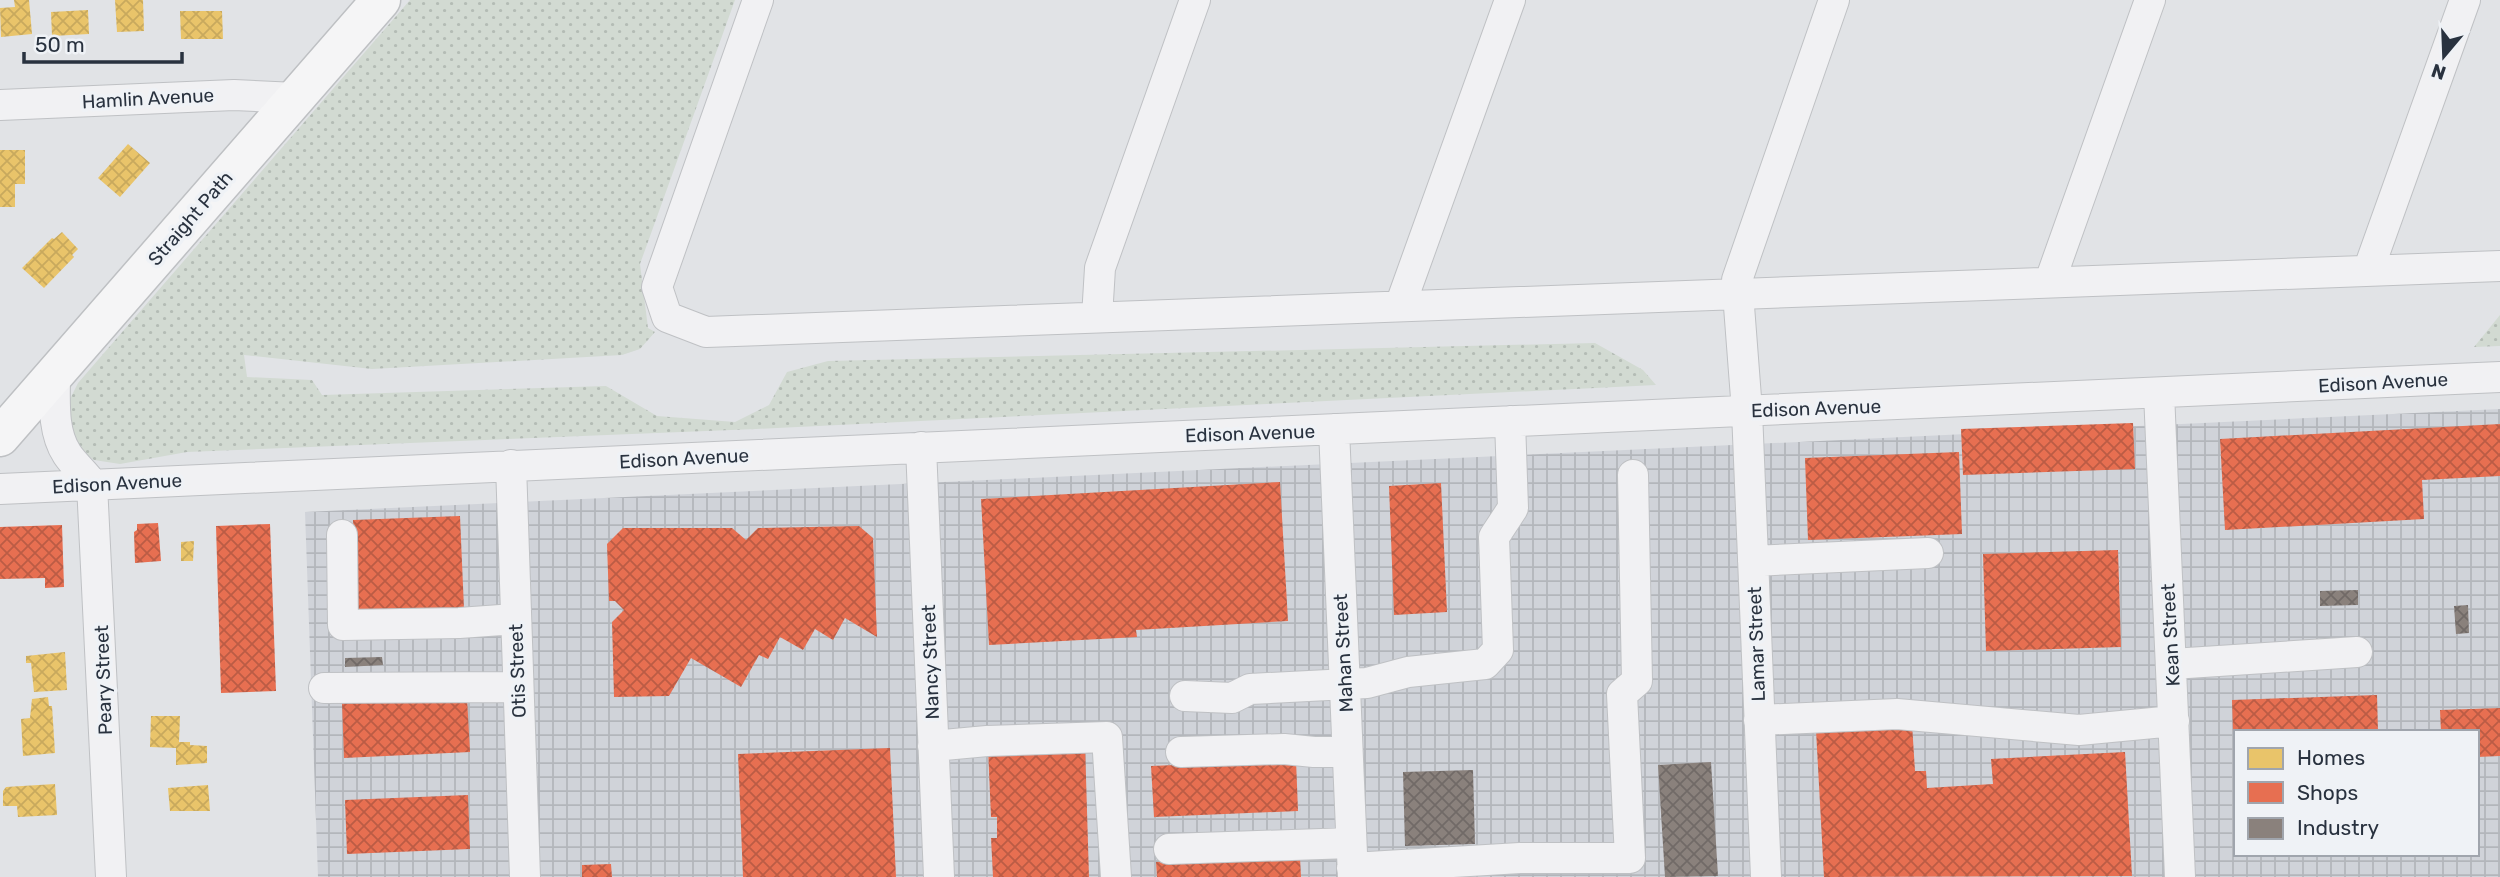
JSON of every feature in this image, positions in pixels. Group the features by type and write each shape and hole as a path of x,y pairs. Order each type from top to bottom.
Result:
{"main road":[{"name":"Straight Path","path":"0,437 381,0"}],"street":[{"path":"758,0 657,288 667,317 706,332 2500,266"},
{"path":"1097,317 1100,268 1195,0"},
{"path":"1399,306 1510,0"},
{"name":"Lamar Street","path":"1766,877 1747,411 1737,280 1834,0"},
{"path":"2050,281 2150,0"},
{"path":"2368,271 2465,0"},
{"name":"Hamlin Avenue","path":"0,105 234,95 296,98"},
{"path":"55,374 58,433 68,455 92,484"},
{"name":"Edison Avenue","path":"0,489 2500,377"},
{"name":"Kean Street","path":"2159,393 2180,877"},
{"path":"1185,696 1232,698 1251,690 1367,684 1408,672 1485,664 1498,650 1494,537 1513,508 1510,421"},
{"name":"Mahan Street","path":"1334,429 1352,863"},
{"name":"Nancy Street","path":"921,447 939,877"},
{"name":"Otis Street","path":"511,466 525,877"},
{"path":"1169,849 1352,863 1630,858 1622,694 1637,681 1633,475"},
{"name":"Peary Street","path":"92,484 111,877"},
{"path":"342,536 343,625 515,619"},
{"path":"1753,561 1928,553"},
{"path":"2172,664 2357,652"},
{"path":"324,688 517,687"},
{"path":"1759,720 1897,714 2079,730 2174,721"},
{"path":"933,746 987,741 1107,737 1116,877"},
{"path":"1181,752 1284,748 1347,752"}],"shaded area":[{"path":"410,0 735,0 640,264 648,328 655,332 640,349 622,355 372,369 244,355 247,377 312,380 322,395 606,386 657,416 735,422 769,405 787,372 828,361 1595,343 1643,370 1656,385 756,429 187,452 120,464 94,460 74,445 67,405 78,383"},
{"path":"2500,315 2500,346 2474,347"},
{"path":"2500,409 2500,877 318,877 305,512"}],"building: Homes":[{"path":"14,0 29,0 32,34 1,37 0,8 15,7"},
{"path":"115,0 143,0 144,31 117,32"},
{"path":"88,10 89,34 52,36 51,12"},
{"path":"180,11 222,11 223,39 181,39"},
{"path":"128,144 150,163 120,197 98,178"},
{"path":"0,150 25,150 25,184 15,184 15,207 0,207"},
{"path":"62,232 78,249 72,255 74,257 44,288 22,268 52,238"},
{"path":"194,541 193,561 181,561 181,542"},
{"path":"65,652 67,690 34,692 31,663 26,663 26,656"},
{"path":"48,697 49,706 52,706 55,753 23,756 21,719 30,718 32,699"},
{"path":"151,716 180,716 179,742 207,746 207,763 176,765 176,748 150,747"},
{"path":"55,784 57,815 18,817 17,806 3,806 3,791 6,787"},
{"path":"208,785 210,811 170,811 168,788"}],"building: Shops":[{"path":"2133,423 2135,469 1963,475 1961,429"},
{"path":"2500,424 2500,476 2422,480 2424,519 2225,530 2220,439"},
{"path":"1959,452 1962,534 1808,540 1805,458"},
{"path":"1280,482 1288,621 1136,630 1137,637 989,645 981,499"},
{"path":"1441,483 1447,612 1394,615 1389,486"},
{"path":"460,516 464,609 357,614 353,520"},
{"path":"158,523 161,561 135,563 134,532 137,530 137,524"},
{"path":"270,524 276,691 221,693 216,526"},
{"path":"62,525 64,587 45,588 45,578 0,579 0,527"},
{"path":"859,526 873,538 877,637 845,618 833,640 815,629 803,650 780,637 768,659 759,655 741,687 691,658 669,696 614,697 612,622 624,610 615,601 609,601 607,544 623,528 732,528 746,540 758,528"},
{"path":"2118,550 2121,647 1986,651 1983,554"},
{"path":"2377,695 2378,730 2233,732 2232,700"},
{"path":"467,697 470,752 344,758 342,703"},
{"path":"2500,708 2500,756 2479,757 2479,730 2441,730 2440,710"},
{"path":"1912,724 1915,771 1926,771 1927,788 1993,784 1991,759 2125,752 2132,876 1824,877 1816,730"},
{"path":"1085,744 1089,877 993,877 991,838 997,838 997,817 991,817 988,748"},
{"path":"890,748 896,877 743,877 738,754"},
{"path":"1296,760 1298,811 1154,817 1151,766"},
{"path":"468,795 470,849 347,854 345,800"},
{"path":"1300,857 1301,877 1157,877 1156,862"},
{"path":"611,864 612,877 582,877 582,865"}],"building: Industry":[{"path":"2358,590 2358,605 2320,606 2320,591"},
{"path":"2468,605 2469,633 2456,634 2454,606"},
{"path":"382,657 383,665 345,667 345,658"},
{"path":"1711,762 1718,876 1665,877 1658,765"},
{"path":"1473,770 1475,844 1405,846 1403,772"}]}
